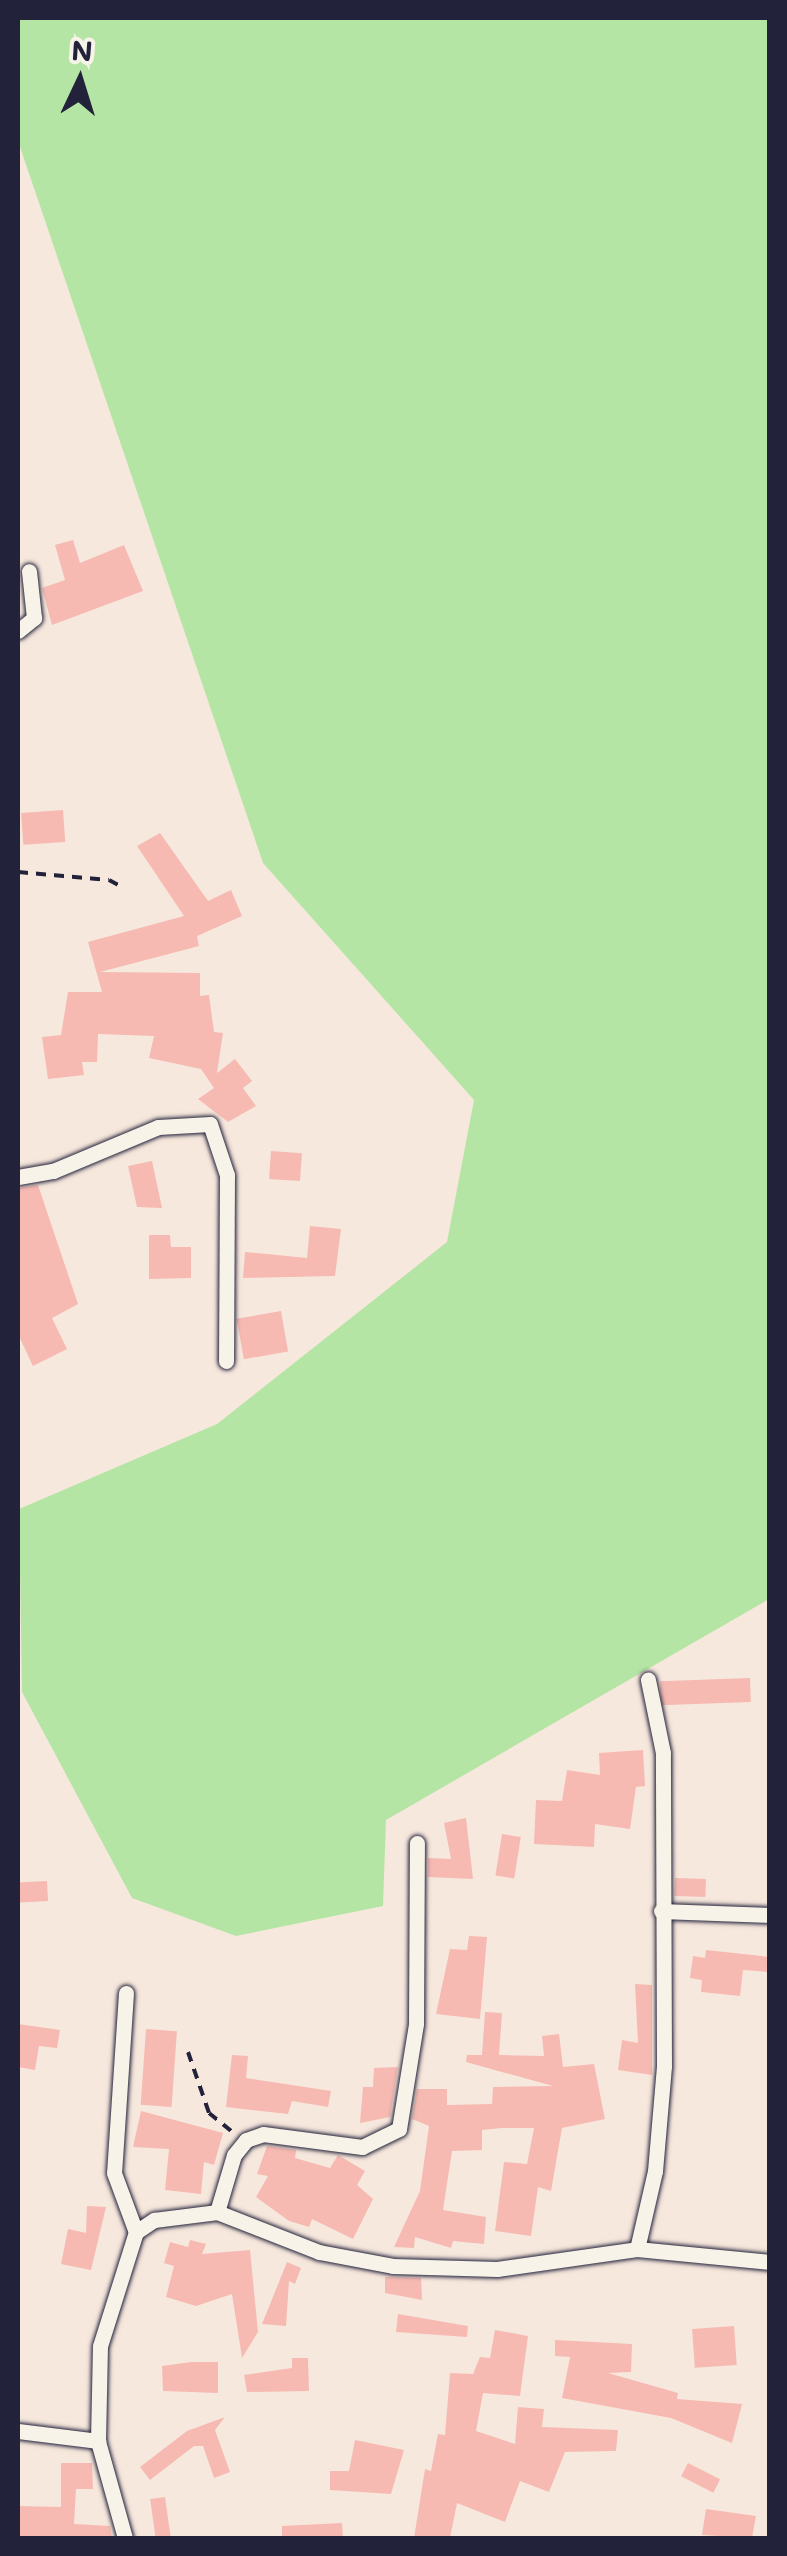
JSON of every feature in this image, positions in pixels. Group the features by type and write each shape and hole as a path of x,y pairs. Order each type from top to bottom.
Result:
{"street":[{"path":"18,631 34,618 29,571"},
{"path":"18,1177 53,1171 158,1127 210,1124 227,1174 226,1362"},
{"path":"637,2249 662,2120 664,1753 648,1680"},
{"path":"218,2212 234,2155 246,2140 263,2134 362,2146 399,2128 416,2024 417,1843"},
{"path":"662,1911 770,1915"},
{"path":"125,2538 98,2441 100,2346 136,2232 114,2172 126,1994"},
{"path":"136,2232 154,2220 218,2212 319,2252 394,2266 497,2270 637,2249 770,2262"},
{"path":"18,2432 98,2441"}],"path":[{"path":"18,872 109,880 124,888"},
{"path":"188,2052 209,2113 246,2140"}],"green space":[{"path":"18,18 769,18 769,1599 386,1820 383,1906 236,1936 132,1898 22,1692 19,1509 217,1424 447,1242 474,1100 263,863 18,141"}],"building":[{"path":"73,540 80,563 124,545 143,591 52,625 42,588 65,580 55,545"},
{"path":"63,810 65,842 23,845 21,813"},
{"path":"160,833 208,901 231,890 242,916 197,936 199,946 100,972 200,973 200,996 209,995 214,1032 223,1033 217,1073 235,1059 252,1081 243,1088 256,1106 228,1122 198,1099 214,1088 201,1069 149,1058 154,1036 98,1034 97,1062 82,1062 84,1075 48,1079 42,1037 61,1035 68,992 102,992 88,942 184,916 137,846"},
{"path":"271,1151 302,1153 300,1181 269,1179"},
{"path":"152,1161 162,1208 137,1207 128,1166"},
{"path":"38,1185 78,1304 52,1318 67,1349 33,1366 18,1334 18,1188"},
{"path":"310,1226 341,1229 335,1276 243,1278 245,1252 307,1258"},
{"path":"149,1235 170,1235 171,1247 191,1247 191,1278 149,1279"},
{"path":"281,1311 288,1351 244,1359 237,1319"},
{"path":"750,1678 751,1702 661,1705 660,1681"},
{"path":"643,1750 645,1786 636,1787 630,1829 595,1824 594,1847 534,1844 536,1800 562,1801 567,1770 600,1775 599,1753"},
{"path":"466,1818 473,1879 428,1877 428,1858 451,1859 444,1823"},
{"path":"502,1834 521,1837 514,1878 495,1875"},
{"path":"675,1878 706,1879 705,1897 674,1896"},
{"path":"47,1881 48,1901 19,1902 18,1883"},
{"path":"469,1936 487,1937 480,2019 436,2014 450,1949 467,1950"},
{"path":"706,1950 770,1957 770,1972 743,1970 740,1996 701,1992 702,1980 690,1978 693,1956 705,1958"},
{"path":"635,1984 652,1985 652,2075 618,2070 622,2040 638,2043"},
{"path":"485,2012 502,2013 499,2055 544,2056 542,2036 559,2034 563,2067 594,2064 605,2119 562,2128 551,2191 538,2187 531,2236 495,2231 504,2162 527,2164 534,2128 502,2128 482,2130 482,2150 452,2151 443,2210 486,2217 484,2244 453,2241 451,2248 415,2237 414,2248 394,2247 420,2191 429,2126 412,2119 417,2089 447,2089 447,2105 492,2104 493,2087 553,2086 466,2062 467,2055 482,2055"},
{"path":"18,2024 60,2030 57,2048 39,2046 35,2070 18,2067"},
{"path":"146,2029 177,2031 172,2107 141,2105"},
{"path":"232,2055 248,2056 246,2078 331,2091 328,2107 292,2101 288,2114 226,2107"},
{"path":"398,2067 390,2117 360,2123 363,2087 373,2087 374,2068"},
{"path":"141,2111 223,2133 214,2165 204,2162 201,2194 165,2190 169,2149 133,2147"},
{"path":"267,2146 296,2150 295,2158 330,2168 338,2155 365,2171 357,2185 373,2199 353,2239 312,2219 309,2227 289,2221 256,2197 268,2176 257,2174"},
{"path":"87,2206 106,2207 91,2270 61,2264 68,2229 86,2233"},
{"path":"190,2240 206,2244 202,2254 250,2250 258,2332 242,2358 232,2294 196,2306 166,2297 174,2266 164,2263 170,2242 188,2247"},
{"path":"287,2262 301,2268 295,2284 289,2281 286,2326 262,2324"},
{"path":"385,2277 421,2278 422,2300 385,2293"},
{"path":"398,2314 468,2326 467,2337 396,2332"},
{"path":"734,2326 737,2365 695,2368 692,2329"},
{"path":"495,2330 528,2336 520,2396 483,2393 476,2431 515,2444 518,2407 544,2409 542,2427 618,2430 616,2451 565,2452 549,2492 520,2481 505,2522 457,2503 450,2538 414,2538 425,2469 431,2471 438,2434 445,2435 450,2373 473,2374 480,2357 490,2358"},
{"path":"555,2340 632,2344 631,2372 608,2373 678,2393 677,2399 742,2404 732,2443 671,2418 562,2398 570,2357 555,2356"},
{"path":"292,2358 308,2358 309,2391 247,2392 244,2375 292,2368"},
{"path":"218,2362 218,2393 163,2391 162,2366"},
{"path":"225,2417 215,2430 230,2472 214,2478 203,2446 194,2446 150,2480 140,2467 187,2431"},
{"path":"355,2440 404,2450 391,2494 330,2490 330,2471 349,2471"},
{"path":"61,2463 92,2463 93,2489 76,2489 74,2524 110,2526 112,2538 18,2538 18,2506 61,2507"},
{"path":"688,2463 720,2479 713,2493 681,2476"},
{"path":"165,2497 171,2538 156,2538 150,2499"},
{"path":"706,2509 756,2516 752,2538 702,2535"},
{"path":"342,2523 343,2538 282,2538 282,2526"}]}
